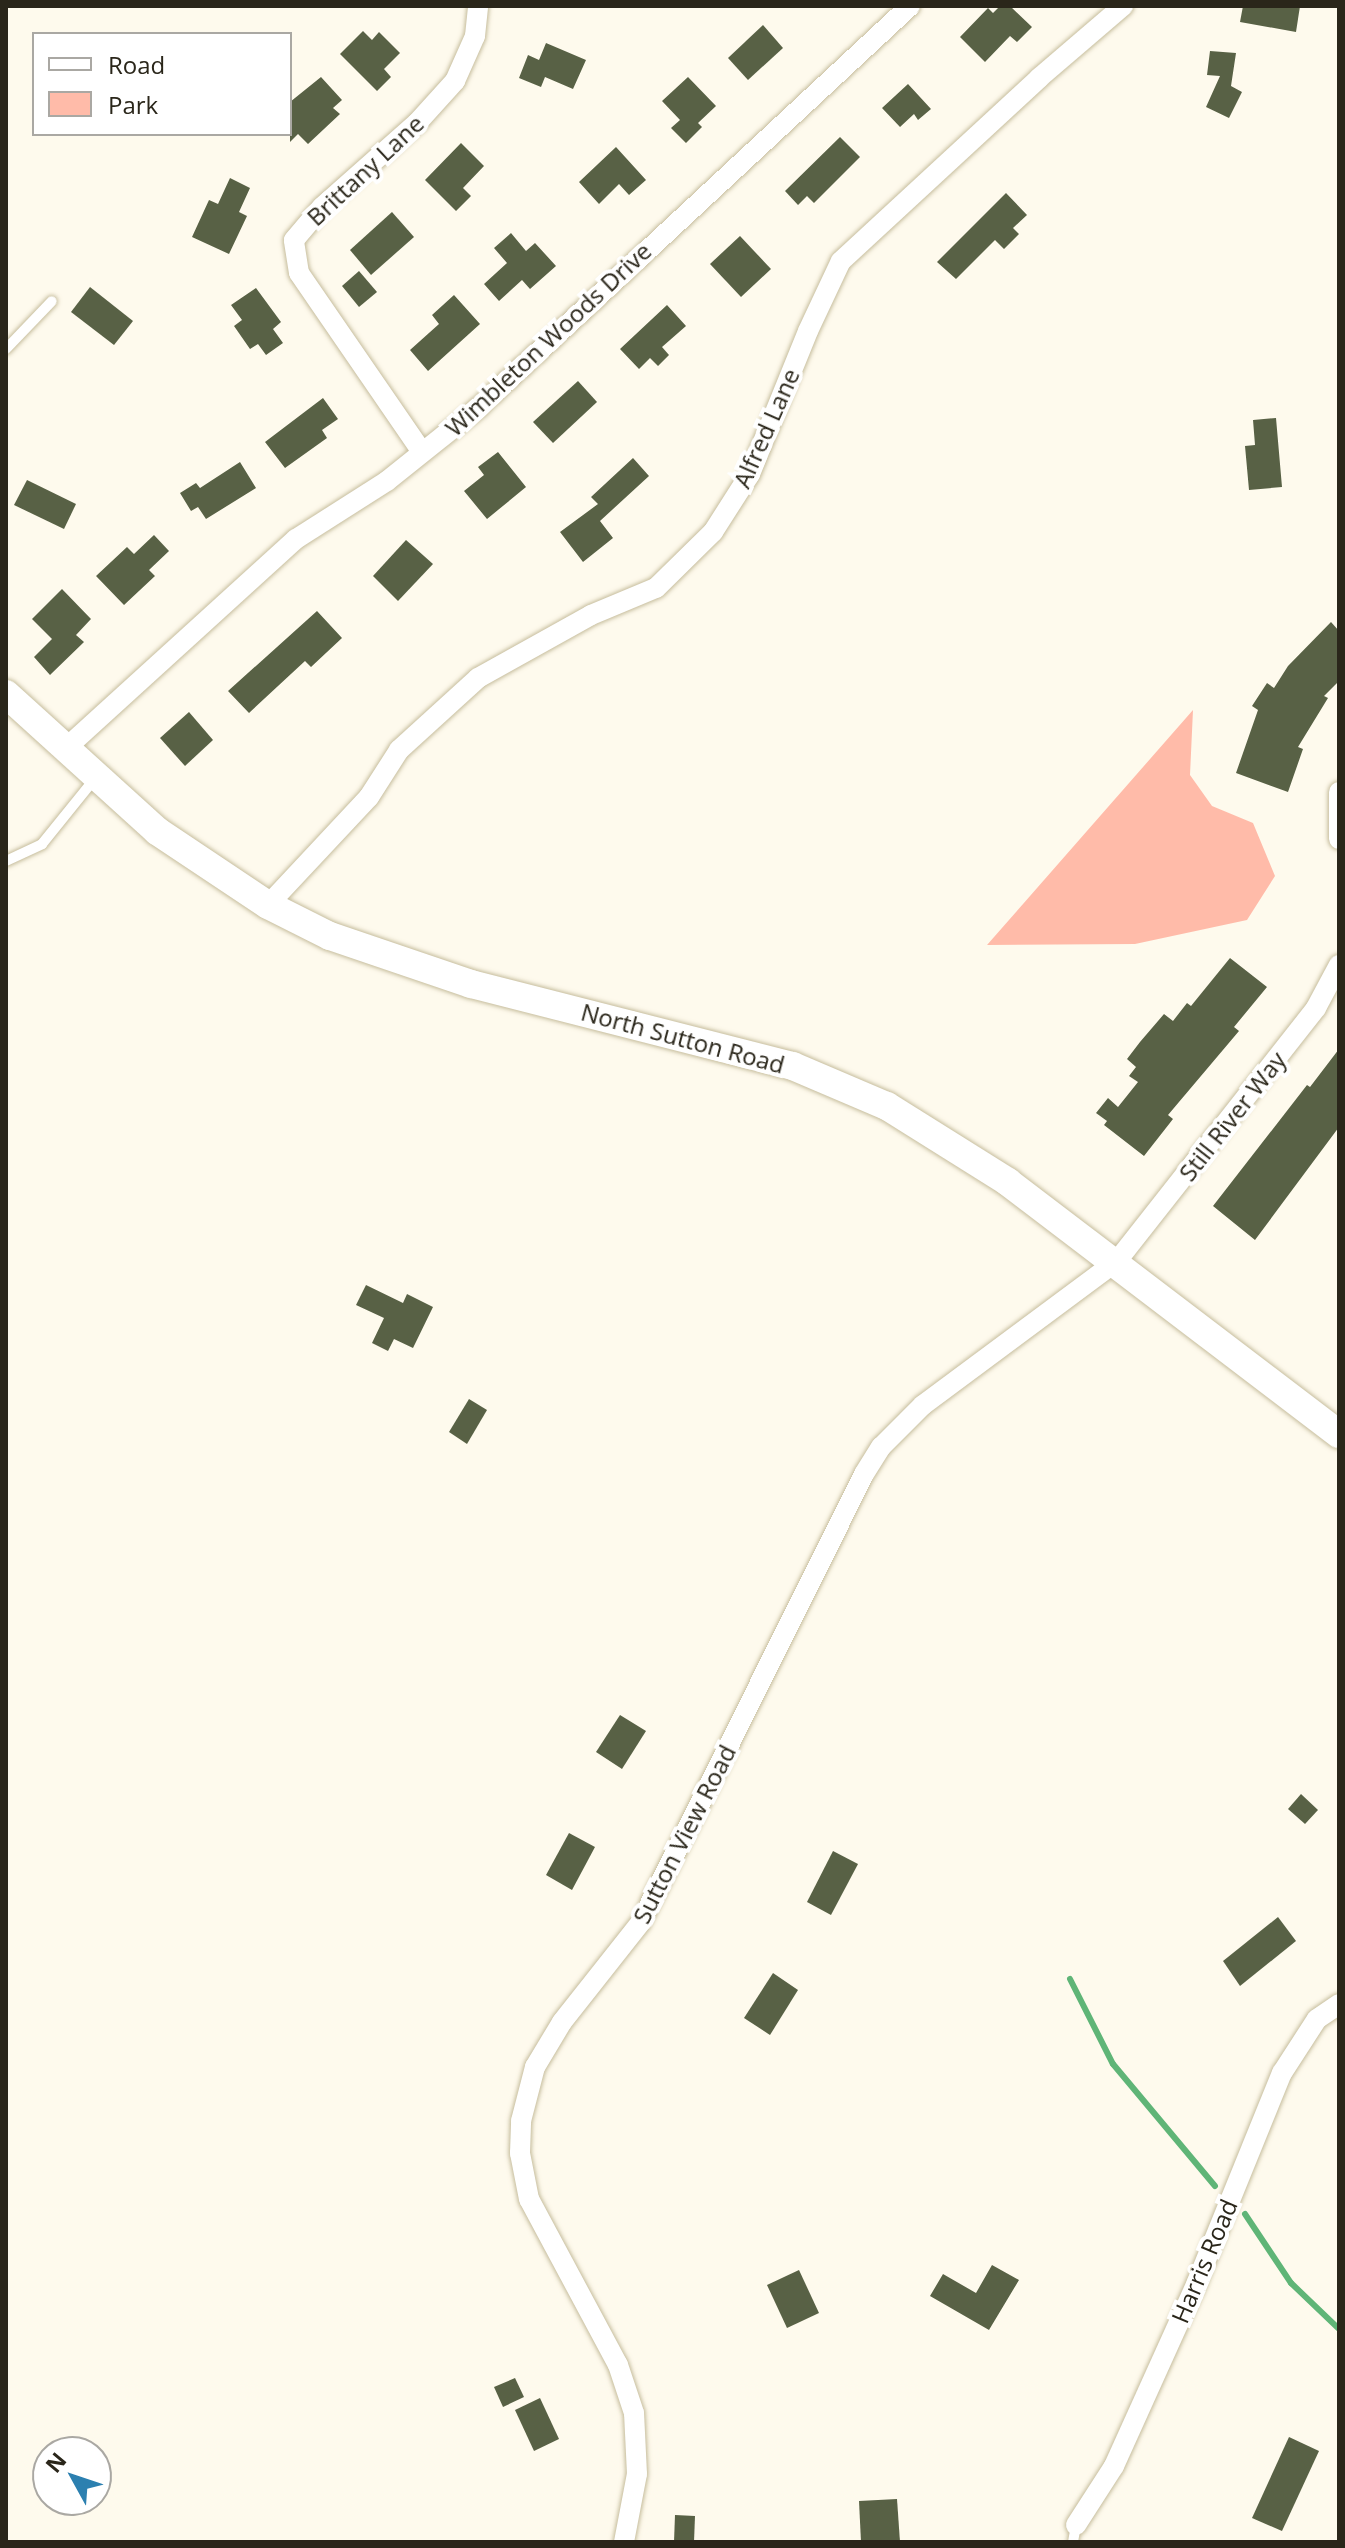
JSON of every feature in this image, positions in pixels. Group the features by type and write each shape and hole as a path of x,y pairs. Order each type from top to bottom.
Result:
{"main road":[{"name":"North Sutton Road","path":"6,694 157,831 268,905 330,936 471,984 690,1038 807,1072 887,1106 1008,1182 1117,1261 1339,1434"}],"street":[{"name":"Brittany Lane","path":"422,452 299,273 294,240 322,207 417,123 455,81 475,36 478,6"},
{"name":"Wimbleton Woods Drive","path":"65,749 296,539 387,481 478,408 910,6"},
{"name":"Alfred Lane","path":"268,905 369,797 399,750 478,678 591,615 656,588 713,532 750,474 841,261 1039,78 1123,6"},
{"path":"1339,792 1339,839"},
{"name":"Still River Way","path":"1117,1261 1316,1008 1339,965"},
{"name":"Sutton View Road","path":"624,2542 637,2474 634,2413 618,2365 529,2199 523,2176 521,2121 535,2067 562,2022 624,1945 654,1898 864,1474 881,1447 923,1405 1117,1261"},
{"name":"Harris Road","path":"1074,2533 1114,2466 1197,2282 1282,2073 1317,2019 1339,2004"}],"lane":[{"path":"6,349 52,301"},
{"path":"6,861 42,844 96,777"}],"green space":[{"path":"1193,710 1190,775 1212,806 1253,823 1275,876 1247,920 1135,944 987,945"}],"building":[{"path":"1000,6 1010,6 1032,27 1017,42 1010,36 985,62 960,37 988,8 993,13"},
{"path":"1243,6 1300,6 1296,32 1240,22"},
{"path":"763,25 783,48 748,80 728,58"},
{"path":"363,31 372,40 379,32 400,53 384,69 391,77 377,91 340,54"},
{"path":"546,43 586,60 573,89 545,77 541,87 519,78 528,55 539,60"},
{"path":"1210,51 1236,53 1231,86 1242,92 1229,118 1206,107 1220,76 1207,75"},
{"path":"321,77 342,100 333,108 340,114 308,144 298,134 290,142 292,100"},
{"path":"688,77 716,106 698,123 702,127 686,143 671,128 680,120 662,101"},
{"path":"908,84 931,109 918,120 914,114 900,127 882,108"},
{"path":"840,137 860,157 814,203 807,196 798,205 785,191"},
{"path":"461,143 484,166 463,188 471,196 456,211 425,180"},
{"path":"616,147 646,180 629,195 619,184 599,204 579,182"},
{"path":"230,178 250,188 239,212 247,216 229,254 192,237 209,200 218,204"},
{"path":"1006,193 1027,215 1013,228 1019,234 1004,249 995,240 956,279 937,262"},
{"path":"392,212 414,237 371,275 350,250"},
{"path":"511,233 526,251 535,243 556,266 530,289 522,280 499,301 484,284 507,263 494,248"},
{"path":"740,236 771,269 741,297 710,264"},
{"path":"359,271 377,292 359,307 342,286"},
{"path":"90,287 133,321 114,345 71,312"},
{"path":"256,288 281,322 273,329 283,343 266,355 258,344 250,349 234,326 242,320 231,305"},
{"path":"454,295 480,324 428,371 410,350 439,324 432,315"},
{"path":"667,305 686,326 662,347 669,355 658,366 650,358 639,369 620,349"},
{"path":"578,381 597,402 553,443 533,422"},
{"path":"323,398 338,419 322,430 327,438 285,468 265,442"},
{"path":"1276,418 1282,487 1249,490 1245,446 1255,445 1253,420"},
{"path":"498,452 526,487 487,519 464,491 484,475 478,467"},
{"path":"633,458 649,476 600,521 613,538 583,562 560,532 598,504 591,497"},
{"path":"240,462 256,488 206,519 198,507 191,511 180,493 196,483 200,488"},
{"path":"27,480 76,504 64,529 14,505"},
{"path":"154,535 169,551 149,570 155,576 124,605 96,576 127,547 134,554"},
{"path":"406,540 433,564 398,601 373,576"},
{"path":"62,589 91,619 76,635 84,642 50,675 34,657 52,639 32,619"},
{"path":"317,611 342,638 311,667 305,661 249,713 228,691"},
{"path":"1331,622 1339,631 1339,681 1324,696 1328,698 1298,747 1303,749 1288,792 1236,773 1258,710 1252,706 1267,683 1274,688 1288,666"},
{"path":"189,712 213,740 185,766 160,738"},
{"path":"1230,958 1267,987 1234,1027 1239,1031 1168,1115 1173,1119 1144,1156 1104,1125 1107,1121 1096,1113 1108,1098 1118,1107 1138,1082 1129,1076 1136,1067 1127,1059 1164,1014 1173,1021 1187,1003 1191,1006"},
{"path":"1339,1049 1339,1127 1255,1240 1213,1206 1307,1085 1310,1087"},
{"path":"366,1285 403,1303 407,1294 433,1307 413,1348 394,1339 388,1351 372,1343 384,1318 356,1305"},
{"path":"469,1399 487,1410 467,1444 449,1432"},
{"path":"620,1715 646,1731 622,1769 596,1752"},
{"path":"1301,1794 1318,1810 1305,1824 1288,1809"},
{"path":"569,1833 595,1847 572,1890 546,1875"},
{"path":"833,1851 858,1864 831,1915 807,1902"},
{"path":"1278,1917 1296,1941 1240,1986 1223,1961"},
{"path":"773,1973 798,1990 770,2035 744,2018"},
{"path":"992,2265 1019,2280 989,2330 930,2296 943,2274 976,2293"},
{"path":"799,2270 819,2313 787,2328 767,2285"},
{"path":"515,2378 524,2397 503,2407 494,2387"},
{"path":"540,2398 559,2439 534,2451 515,2410"},
{"path":"1289,2437 1319,2451 1282,2531 1252,2518"},
{"path":"897,2499 900,2542 861,2542 859,2501"},
{"path":"675,2515 695,2516 694,2542 674,2542"}],"waterway":[{"path":"1070,1979 1113,2064 1215,2186"},
{"path":"1245,2214 1291,2283 1339,2329"}]}
